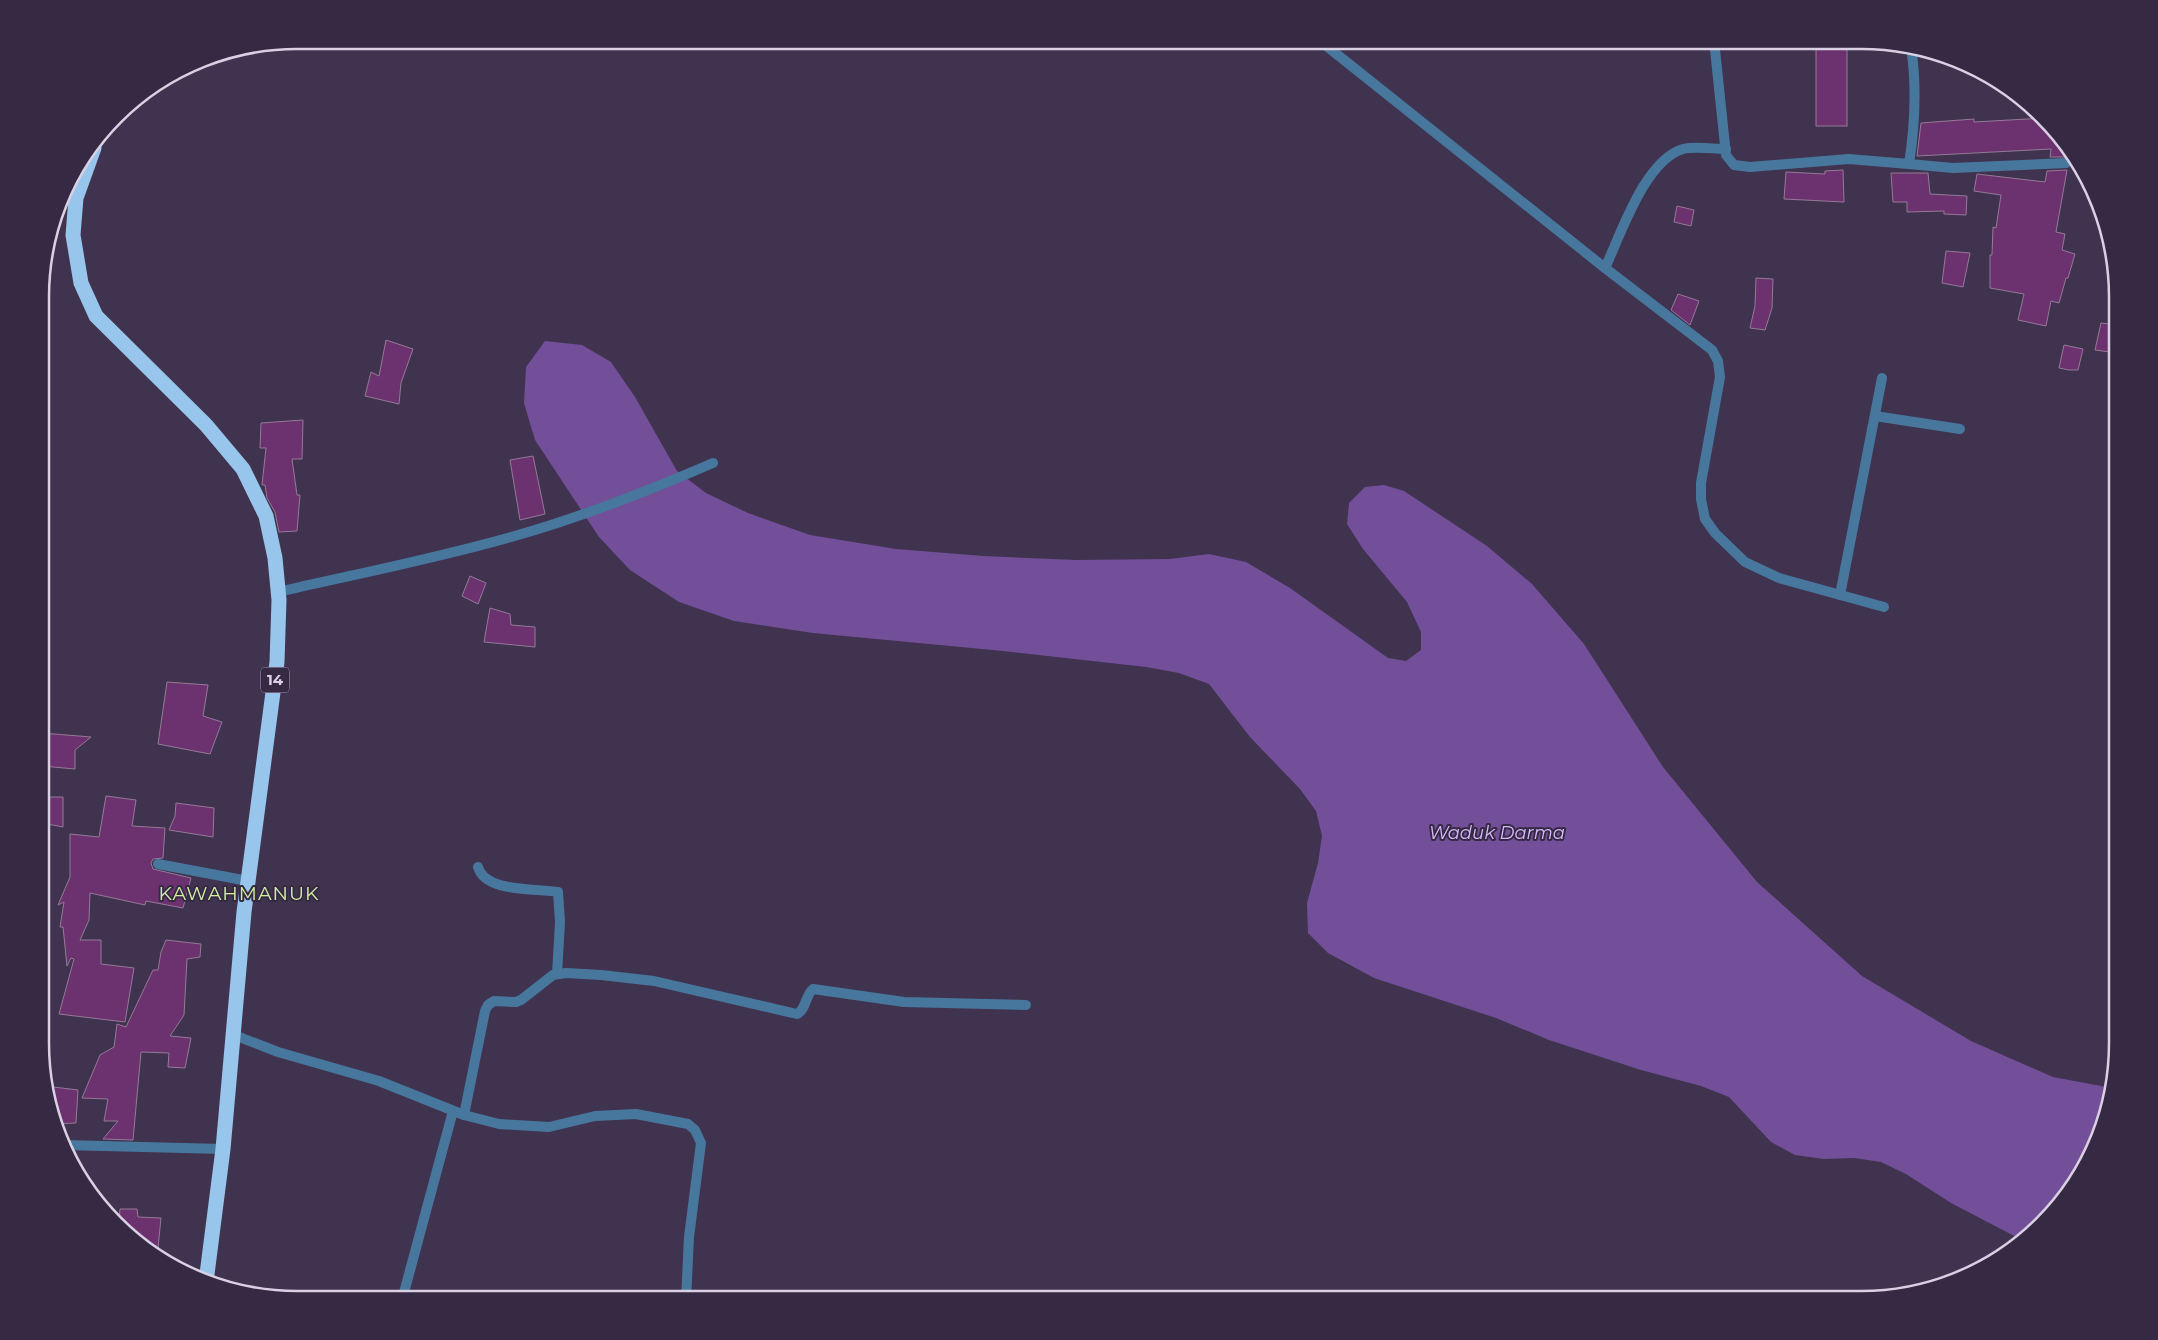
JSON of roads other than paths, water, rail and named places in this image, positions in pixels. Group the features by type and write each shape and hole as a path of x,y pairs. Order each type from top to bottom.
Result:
{"highway":[{"name":"14","path":"89,162 76,198 73,235 81,283 96,316 206,425 243,469 266,516 275,558 278,592 277,662 248,881 223,1149 207,1274"}],"street":[{"path":"1330,49 1605,268 1702,340 1712,350 1718,361 1718,391 1701,483 1701,500 1705,519 1715,534 1745,562 1759,570 1779,578 1884,607"},
{"path":"1715,49 1726,155 1734,165 1750,167 1849,160 1953,168 2066,162"},
{"path":"1909,164 1915,115 1915,79 1912,55"},
{"path":"1605,268 1641,188 1670,155 1684,149 1726,149"},
{"path":"1840,595 1882,378"},
{"path":"1875,416 1960,429"},
{"path":"278,592 458,551 564,520 714,463"},
{"path":"158,864 248,881"},
{"path":"478,867 480,875 500,886 558,892 560,922 557,974"},
{"path":"464,1115 485,1011 488,1005 494,1002 516,1002 521,1000 540,984 557,974 601,975 654,981 797,1014 803,1010 813,989 904,1002 1026,1006"},
{"path":"234,1034 278,1052 379,1081 464,1115 499,1124 549,1127 595,1116 636,1114 688,1124 695,1130 701,1143 689,1237 686,1291"},
{"path":"404,1291 453,1111"},
{"path":"71,1145 223,1149"}],"water":[{"name":"Waduk Darma","path":"545,341 582,345 611,362 635,397 677,471 706,493 748,513 810,535 896,549 983,556 1076,560 1170,559 1209,554 1246,562 1290,588 1388,658 1406,661 1421,650 1421,632 1407,602 1363,549 1347,524 1349,503 1365,487 1384,485 1404,491 1487,546 1532,584 1584,644 1663,767 1757,882 1862,976 1971,1041 2053,1077 2105,1087 2096,1123 2084,1153 2048,1207 2016,1237 1951,1203 1906,1174 1881,1162 1854,1158 1824,1159 1795,1155 1771,1142 1729,1097 1701,1086 1641,1070 1549,1040 1496,1018 1374,978 1328,953 1308,933 1307,903 1318,863 1322,836 1316,811 1300,789 1250,737 1209,684 1179,673 1146,667 813,633 734,621 679,602 630,570 599,537 535,440 524,403 526,367"}],"district":[{"name":"KAWAHMANUK","path":"239,893"}]}
